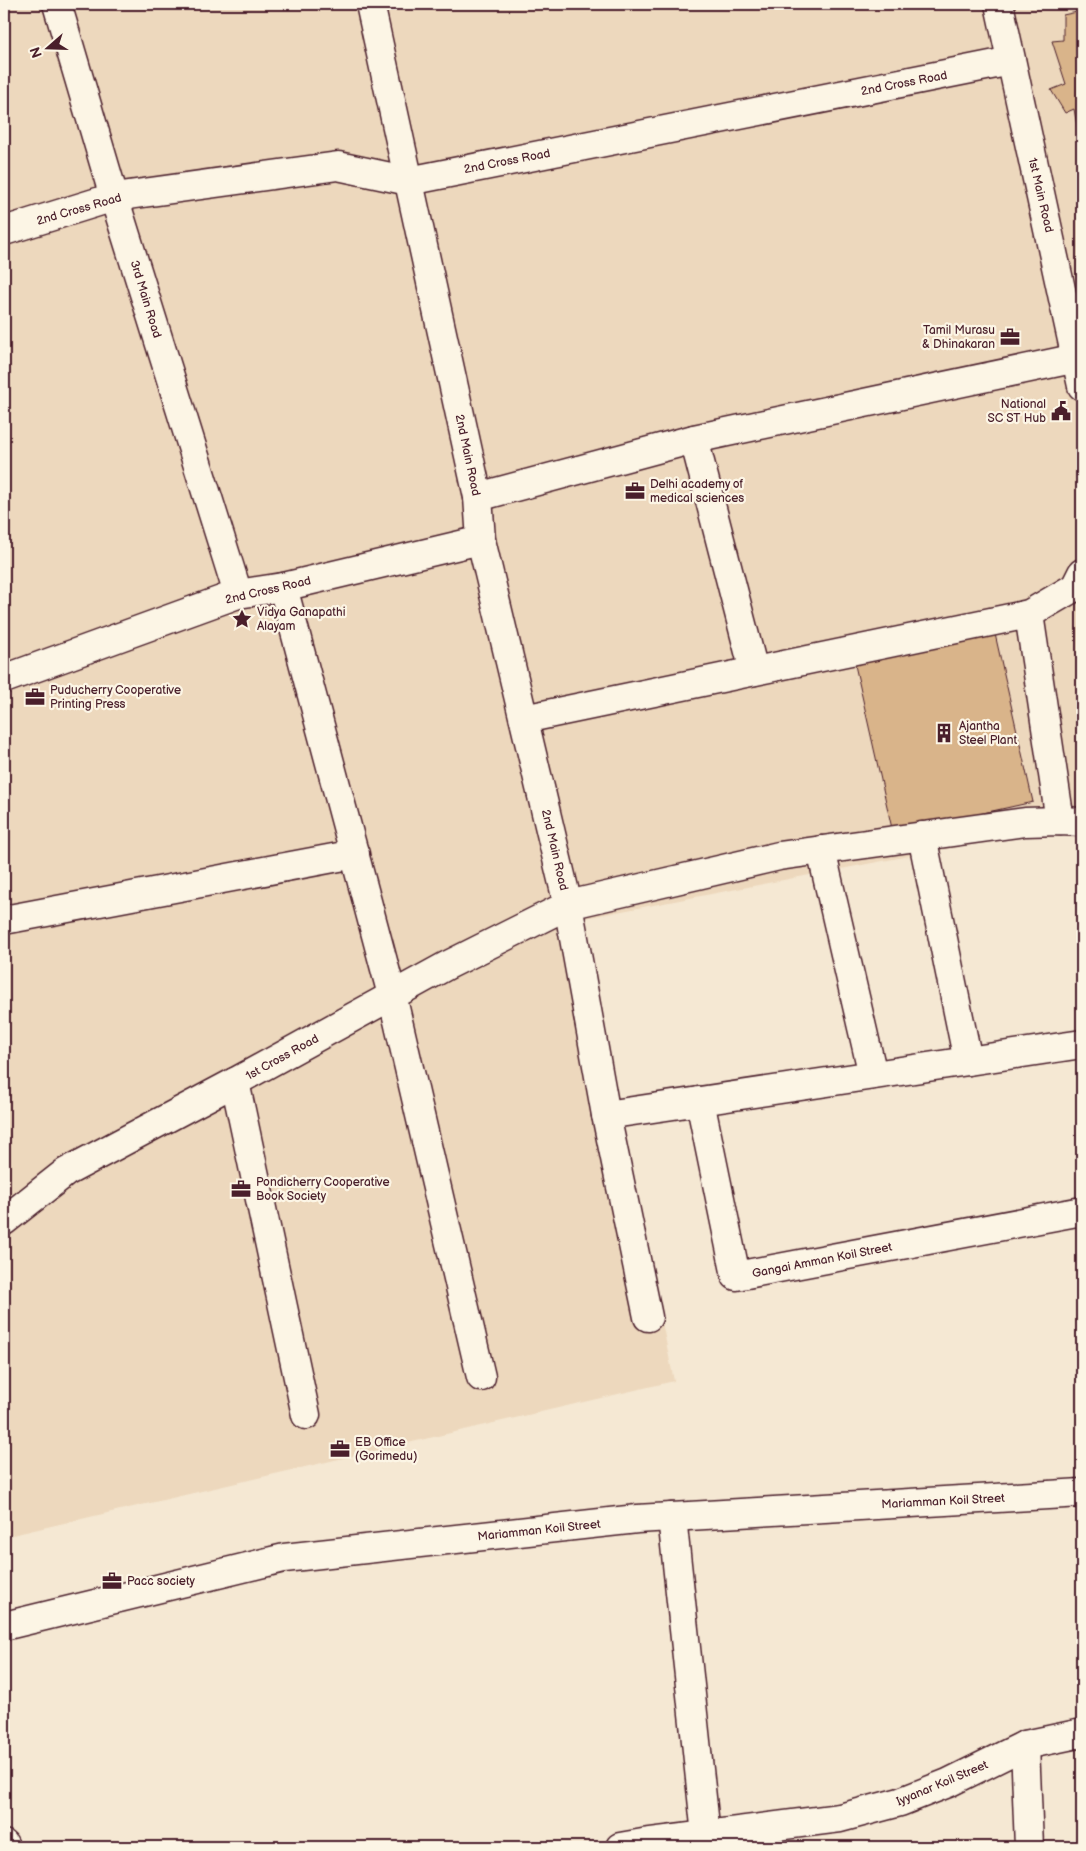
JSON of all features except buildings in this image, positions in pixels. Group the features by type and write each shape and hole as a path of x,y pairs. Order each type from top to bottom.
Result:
{"street":[{"name":"3rd Main Road","path":"57,4 114,197 238,594"},
{"name":"2nd Main Road","path":"370,4 478,497 481,540 568,906 606,1115 648,1317"},
{"name":"1st Main Road","path":"998,4 1082,386"},
{"name":"2nd Cross Road","path":"4,232 114,197 338,166 409,181 1010,61"},
{"path":"478,497 694,438 1077,358"},
{"path":"694,438 754,671"},
{"name":"2nd Cross Road","path":"4,679 238,594 283,587 481,540"},
{"path":"524,719 1029,614 1075,587 1082,573"},
{"path":"283,587 392,995 481,1376"},
{"path":"1029,614 1071,821"},
{"name":"1st Cross Road","path":"4,1221 66,1172 446,966 568,906 779,856 1025,822 1071,821"},
{"path":"922,836 968,1061"},
{"path":"821,850 873,1075"},
{"path":"4,920 355,854"},
{"path":"606,1115 1082,1044"},
{"path":"235,1082 306,1415"},
{"name":"Gangai Amman Koil Street","path":"700,1101 736,1276 1082,1211"},
{"name":"Mariamman Koil Street","path":"4,1626 284,1558 637,1519 1082,1493"},
{"path":"672,1517 706,1835"},
{"name":"Iyyanar Koil Street","path":"635,1846 840,1818 900,1802 948,1783 1025,1745 1082,1733"},
{"path":"1025,1745 1029,1847"}],"shaded area":[{"path":"4,4 1082,4 1082,823 580,919 674,1381 4,1537"}],"place":[{"name":"Tamil Murasu & Dhinakaran","path":"1010,337"},
{"name":"National SC ST Hub","path":"1061,411"},
{"name":"Delhi academy of medical sciences","path":"635,491"},
{"name":"Vidya Ganapathi Alayam","path":"242,619"},
{"name":"Puducherry Cooperative Printing Press","path":"35,697"},
{"name":"Ajantha Steel Plant","path":"944,733"},
{"name":"Pondicherry Cooperative Book Society","path":"241,1189"},
{"name":"EB Office (Gorimedu)","path":"340,1449"},
{"name":"Pacc society","path":"112,1581"}]}
